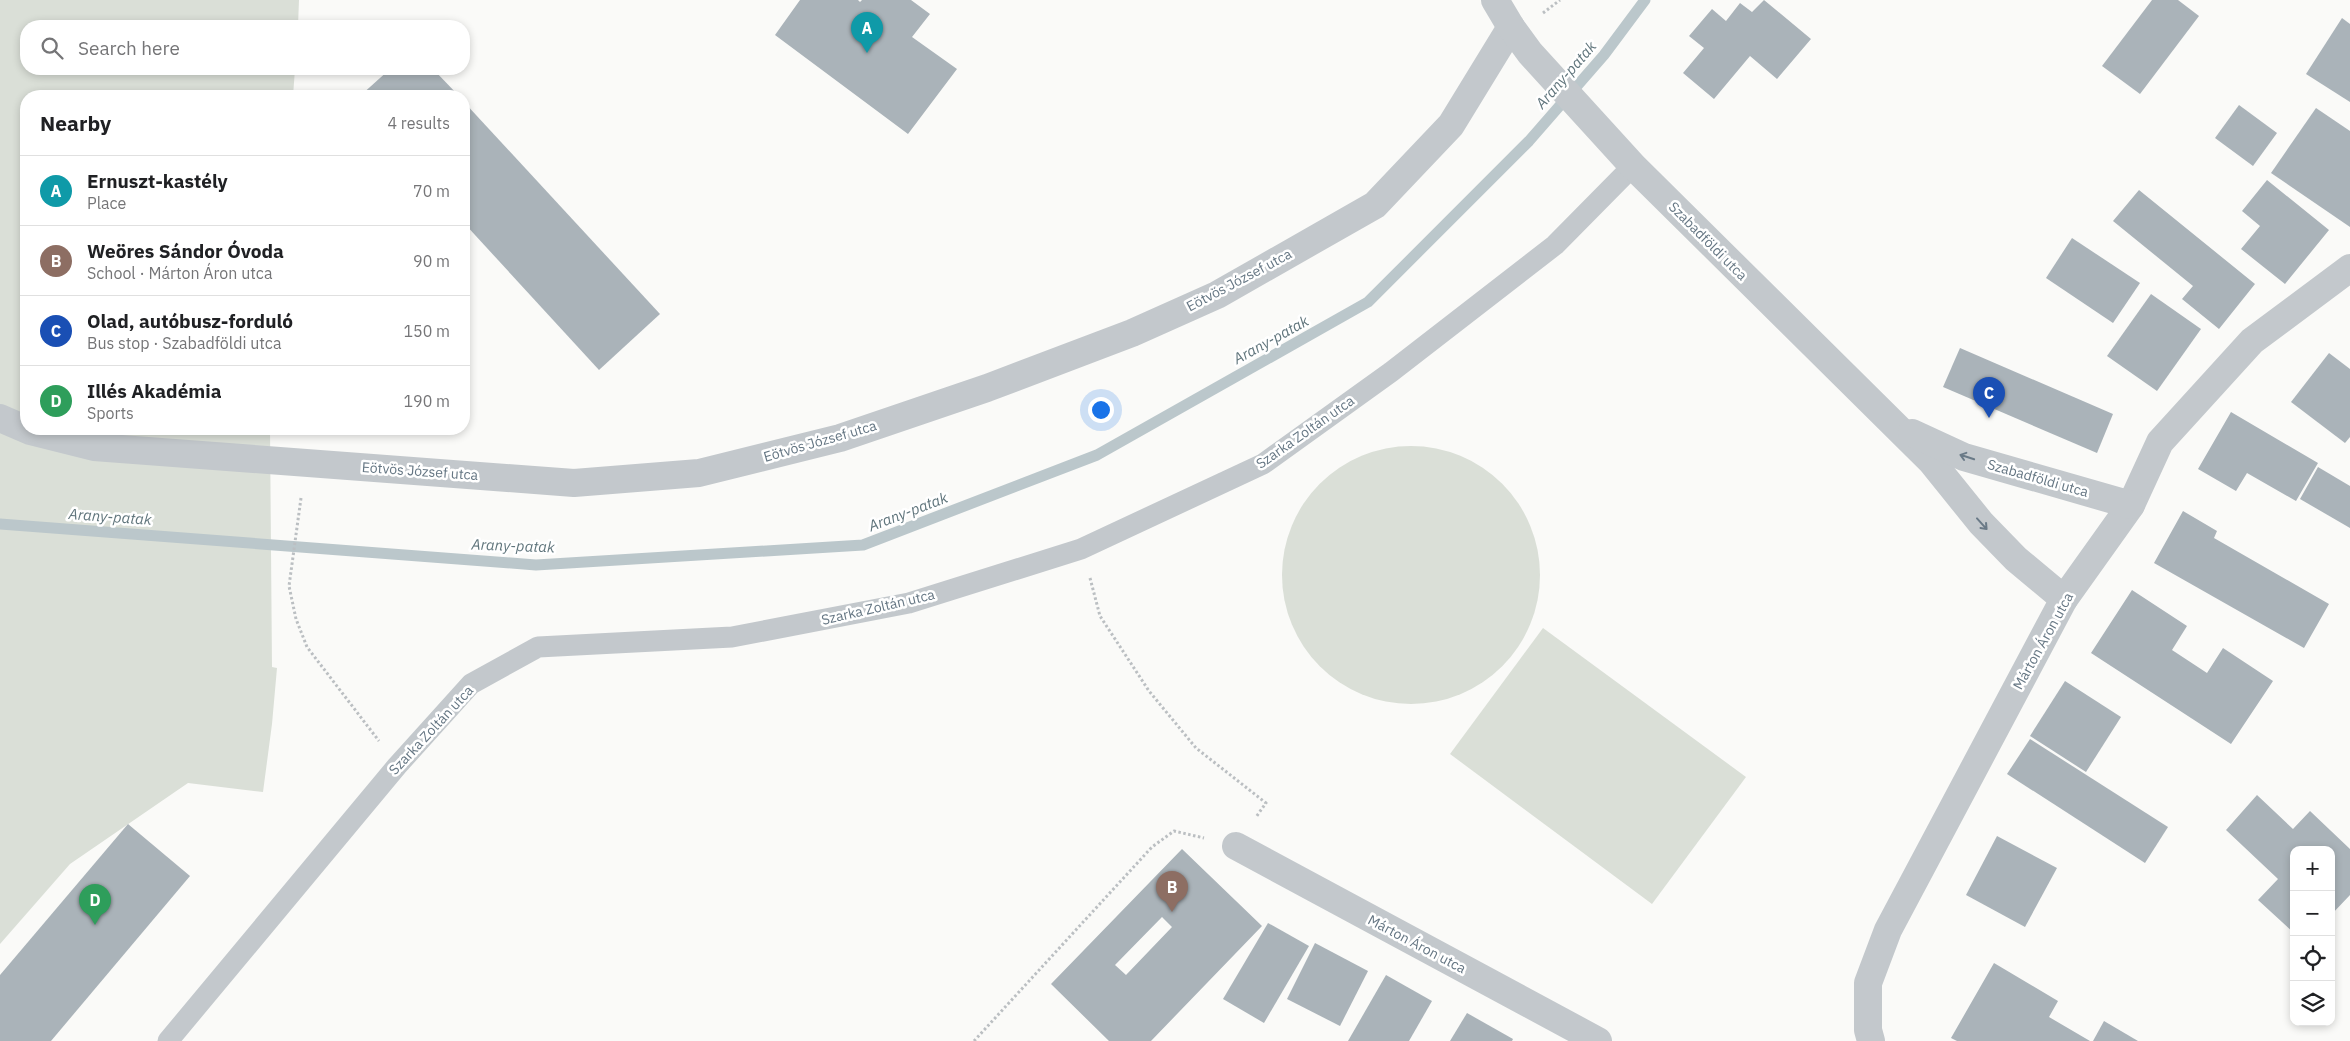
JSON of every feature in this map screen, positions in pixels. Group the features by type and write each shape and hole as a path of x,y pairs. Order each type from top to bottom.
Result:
{"street":[{"name":"Szabadföldi utca","path":"1495,0 1511,27 1530,53 1633,166 1890,423 1931,461 1981,523 2016,559 2064,599"},
{"name":"Eötvös József utca","path":"46,435 94,447 574,483 699,474 840,438 987,388 1132,333 1217,295 1375,205 1451,125 1511,27"},
{"name":"Márton Áron utca","path":"1865,1037 1868,983 1888,930 2064,599 2131,505 2160,442 2252,341 2350,268"},
{"name":"Eötvös József utca","path":"0,418 20,427"},
{"name":"Szabadföldi utca","path":"1890,423 1964,457 2131,505"},
{"name":"Márton Áron utca","path":"1236,846 1598,1041"}],"lane":[{"name":"Szarka Zoltán utca","path":"168,1041 398,766 471,684 538,648 732,637 909,603 1081,549 1263,464 1391,372 1555,245 1633,166"}],"path":[{"path":"300,502 289,586 296,619 307,648 398,766"},
{"path":"974,1041 1152,847 1174,831 1236,846 1266,803 1196,748 1149,691 1100,616 1081,549"}],"shaded area":[{"path":"0,0 299,0 298,20 20,20 20,75 295,75 293,90 20,90 20,435 270,435 272,667 277,668 263,792 188,783 70,864 0,944"},
{"path":"1411,446 1436,449 1472,461 1493,475 1511,493 1525,514 1530,526 1537,550 1540,575 1537,600 1525,636 1511,657 1493,675 1472,689 1460,694 1436,701 1411,704 1386,701 1350,689 1329,675 1311,657 1297,636 1292,624 1285,600 1282,575 1285,550 1297,514 1311,493 1329,475 1350,461 1362,456 1386,449"},
{"path":"1543,628 1746,777 1652,904 1450,754"}],"building":[{"path":"800,0 858,0 860,2 862,0 911,0 930,14 912,37 957,69 908,134 775,35"},
{"path":"1764,0 1811,39 1777,79 1750,56 1714,99 1683,73 1704,48 1689,36 1712,9 1726,21 1740,3 1752,12"},
{"path":"2152,0 2178,0 2199,16 2140,94 2102,66"},
{"path":"2342,18 2350,24 2350,102 2306,74"},
{"path":"383,75 439,75 453,90 367,90"},
{"path":"2239,105 2277,133 2253,166 2215,138"},
{"path":"470,108 660,314 599,370 470,230"},
{"path":"2316,108 2350,131 2350,227 2271,173"},
{"path":"2267,180 2329,230 2285,284 2241,249 2260,226 2242,211"},
{"path":"2139,190 2255,284 2219,329 2182,299 2193,286 2113,221"},
{"path":"2072,238 2140,283 2113,323 2046,278"},
{"path":"2151,294 2201,329 2157,391 2107,356"},
{"path":"1960,348 2113,414 2097,453 1943,387"},
{"path":"2329,353 2350,369 2350,437 2345,443 2291,402"},
{"path":"2231,412 2318,463 2296,501 2247,473 2236,491 2198,469"},
{"path":"2318,467 2350,486 2350,528 2300,499"},
{"path":"2183,511 2217,531 2214,538 2329,604 2304,648 2154,563"},
{"path":"2132,590 2187,626 2172,650 2207,673 2223,648 2273,681 2231,744 2091,653"},
{"path":"2065,681 2121,717 2086,772 2030,736"},
{"path":"2030,739 2168,827 2145,863 2007,774"},
{"path":"2257,795 2293,829 2310,811 2350,849 2350,895 2335,911 2335,846 2290,846 2290,929 2258,900 2278,879 2226,830"},
{"path":"128,824 190,876 51,1041 0,1041 0,975"},
{"path":"1997,836 2057,868 2025,927 1966,895"},
{"path":"1182,849 1262,926 1151,1041 1109,1041 1051,984","holes":["1162,917 1172,927 1126,975 1115,965"]},
{"path":"1268,923 1309,946 1264,1023 1223,999"},
{"path":"1315,943 1368,971 1340,1026 1287,999"},
{"path":"1994,963 2058,1001 2049,1017 2090,1041 1957,1041 1951,1038"},
{"path":"1386,975 1432,1001 1409,1041 1348,1041"},
{"path":"1467,1013 1513,1039 1512,1041 1450,1041"},
{"path":"2104,1021 2138,1041 2093,1041"}],"waterway":[{"name":"Arany-patak","path":"0,524 536,565 863,545 1097,455 1368,302 1529,141 1604,55 1645,0"}],"place":[{"name":"Ernuszt-kastély","path":"867,53"},
{"name":"Olad, autóbusz-forduló","path":"1989,418"},
{"name":"Weöres Sándor Óvoda","path":"1172,912"},
{"name":"Illés Akadémia","path":"95,925"}]}
